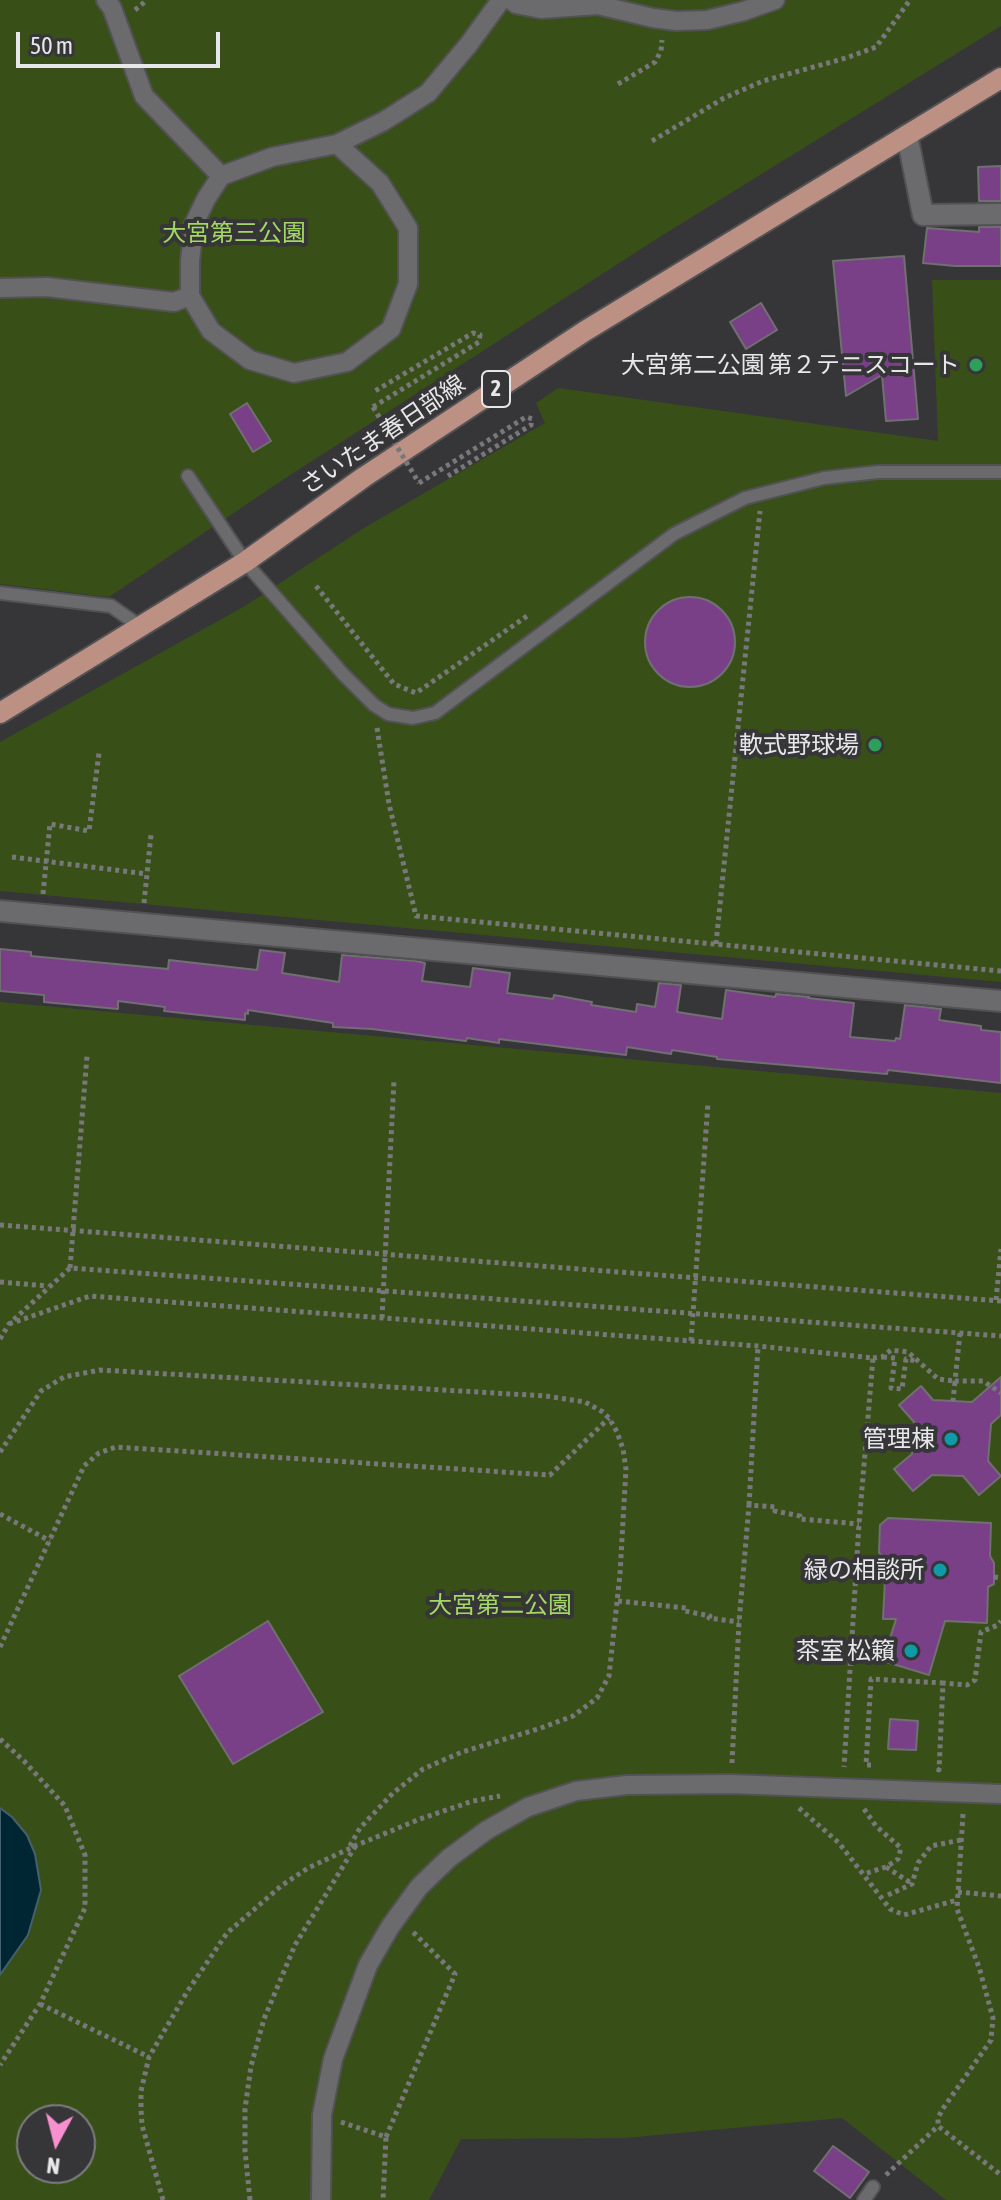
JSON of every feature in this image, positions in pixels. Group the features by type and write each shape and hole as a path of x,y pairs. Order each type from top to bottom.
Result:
{"main road":[{"name":"さいたま春日部線","path":"0,713 245,562 364,477 585,331 1001,78"}],"street":[{"path":"106,0 112,8 144,96 221,176"},
{"path":"337,144 380,183 408,228 408,284 391,329 347,362 294,373 250,360 240,353 211,331 190,296 194,224 206,199 221,176 272,157 337,144 384,121 428,93 501,0"},
{"path":"511,0 541,9 598,5 665,19 707,20 775,0"},
{"path":"907,135 923,215 1001,214"},
{"path":"0,288 47,287 174,302 190,296"},
{"path":"0,911 1001,1001"},
{"path":"321,2200 322,2115 333,2059 368,1965 419,1887 449,1858 487,1830 528,1807 576,1791 627,1785 731,1784 1001,1794"}],"lane":[{"path":"188,476 245,562 343,674 374,705 388,714 413,718 435,713 674,534 745,498 824,478 878,472 1001,472"},
{"path":"0,593 111,606 141,627"},
{"path":"864,2200 873,2187"}],"path":[{"path":"652,141 724,98 750,87 876,47 910,0"},
{"path":"618,84 655,62 661,51 665,19"},
{"path":"375,391 473,333 480,335 479,342 373,407 419,483 526,417 532,419 531,425 448,476"},
{"path":"716,944 762,494"},
{"path":"316,586 394,684 416,693 539,608"},
{"path":"374,705 389,804 416,916 1001,971"},
{"path":"41,915 50,824 89,831 99,753"},
{"path":"142,924 151,835"},
{"path":"12,857 147,874"},
{"path":"70,1268 87,1056"},
{"path":"382,1318 394,1080"},
{"path":"691,1341 708,1103"},
{"path":"0,1225 999,1300 1001,1249"},
{"path":"0,1339 9,1324 70,1268 1001,1336"},
{"path":"0,1282 49,1286"},
{"path":"9,1324 90,1296 895,1358 891,1388 902,1389 906,1359 918,1361"},
{"path":"953,1401 960,1333"},
{"path":"731,1784 758,1346"},
{"path":"882,1357 891,1350 908,1352 938,1379 983,1381 1001,1393"},
{"path":"843,1788 859,1524 873,1358"},
{"path":"0,1452 41,1391 64,1377 100,1370 546,1396 585,1402 609,1418 623,1449 626,1469 618,1601 609,1676 597,1698 573,1716 462,1752 423,1769 393,1793 360,1828 348,1849"},
{"path":"0,1647 84,1466 99,1453 116,1447 550,1475 609,1418"},
{"path":"749,1505 776,1507 775,1511 800,1516 800,1519 859,1524"},
{"path":"0,1514 50,1541"},
{"path":"618,1601 686,1608 685,1611 709,1618 739,1622"},
{"path":"877,1766 866,1765 871,1679 967,1685 975,1680 981,1632 1001,1621"},
{"path":"926,1769 939,1770 943,1683"},
{"path":"0,1739 65,1806 85,1855 85,1908 40,2004 0,2065"},
{"path":"776,1786 839,1843 890,1909 904,1915 957,1900"},
{"path":"864,1874 886,1867 898,1859 901,1848 876,1826 862,1806 867,1789"},
{"path":"873,2187 938,2126 942,2110 991,2040 993,2018 979,1967 957,1909 964,1792"},
{"path":"163,2200 142,2125 141,2091 149,2057 187,1992 227,1933 281,1886 308,1868 357,1845 473,1801 501,1796 520,1798 528,1807"},
{"path":"888,1895 912,1884 918,1863 931,1846 961,1840"},
{"path":"250,2200 245,2109 251,2066 264,2019 295,1945 357,1845"},
{"path":"886,1867 912,1884"},
{"path":"958,1892 1001,1896"},
{"path":"383,2200 386,2137 455,1974 398,1916"},
{"path":"40,2004 149,2057"},
{"path":"322,2115 386,2137"},
{"path":"938,2126 1001,2175"}],"green space":[{"name":"大宮第三公園","path":"0,0 1001,0 1001,26 658,238 284,479 109,597 0,584"},
{"path":"932,280 1001,280 1001,982 0,891 0,742 245,606 364,528 545,423 536,403 558,388 938,441"},
{"name":"大宮第二公園","path":"0,1002 1001,1093 1001,2200 946,2200 842,2118 625,2138 461,2139 429,2200 0,2200"}],"water":[{"path":"0,1808 27,1835 35,1854 41,1890 28,1935 0,1975"}],"building":[{"path":"1001,166 1001,201 979,201 978,167"},
{"path":"979,227 1001,227 1001,266 923,263 927,228 979,232"},
{"path":"904,256 918,419 886,421 882,375 846,396 833,261"},
{"path":"761,303 777,330 746,349 730,322"},
{"path":"247,403 271,441 253,452 230,414"},
{"path":"690,597 707,600 722,610 732,625 735,642 732,659 722,674 707,684 690,687 673,684 658,674 648,659 645,642 648,625 658,610 673,600"},
{"path":"0,949 31,952 31,956 168,969 169,960 257,970 260,950 285,953 282,973 339,982 342,955 416,961 425,963 422,981 470,987 473,968 510,973 507,993 553,999 554,995 636,1012 637,1004 655,1007 659,983 681,985 677,1012 722,1019 726,990 775,997 776,994 809,997 854,1003 850,1037 895,1041 896,1038 900,1039 905,1005 941,1009 939,1020 1001,1032 1001,1083 888,1070 887,1074 717,1059 672,1050 671,1054 627,1047 626,1055 499,1039 499,1043 467,1038 466,1041 333,1027 333,1023 248,1010 245,1020 164,1011 165,1007 118,1001 118,1009 44,1002 44,995 0,991"},
{"name":"管理棟","path":"1001,1377 1001,1415 991,1424 988,1461 1001,1476 979,1495 963,1476 932,1475 913,1491 894,1469 912,1454 914,1422 899,1405 921,1386 933,1400 972,1402"},
{"name":"緑の相談所","path":"888,1518 991,1523 990,1556 994,1563 994,1584 988,1587 987,1623 945,1621 929,1675 883,1661 896,1619 883,1619 886,1559 879,1553 880,1525"},
{"path":"268,1621 323,1712 233,1764 179,1676"},
{"path":"890,1719 918,1721 916,1750 888,1749"},
{"path":"833,2146 869,2172 850,2198 814,2171"}],"place":[{"name":"大宮第二公園 第２テニスコート","path":"976,365"},
{"name":"軟式野球場","path":"875,745"},
{"name":"管理棟","path":"951,1439"},
{"name":"緑の相談所","path":"940,1570"},
{"name":"茶室 松籟","path":"911,1651"}]}
